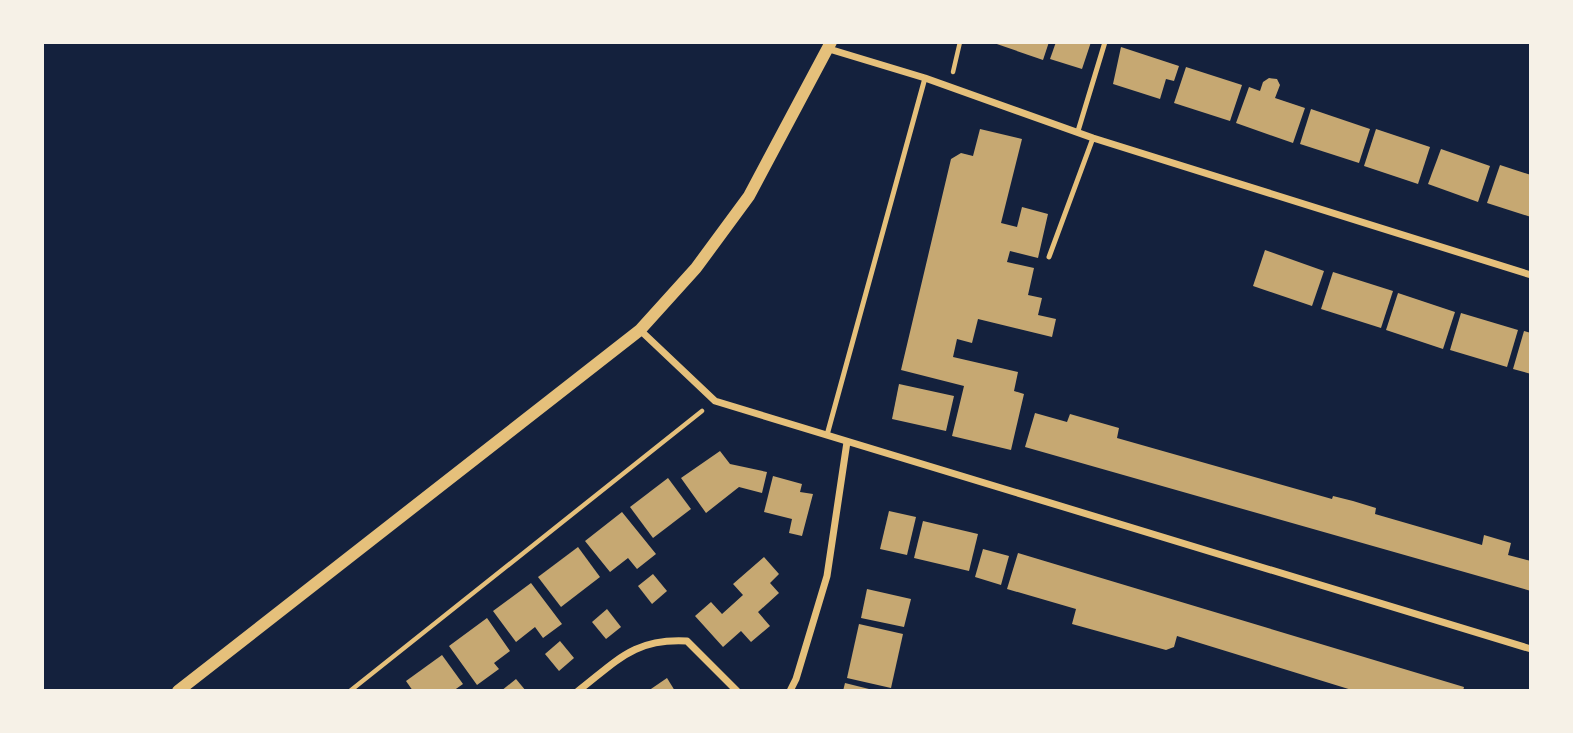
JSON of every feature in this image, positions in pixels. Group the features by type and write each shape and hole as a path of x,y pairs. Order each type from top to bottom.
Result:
{"street":[{"path":"178,691 640,330 696,268 749,196 830,45 1093,138 1531,275"},
{"path":"640,330 715,401 1531,649"},
{"path":"790,691 827,576 847,442"},
{"path":"578,691 633,648 660,640 687,641 737,691"}],"lane":[{"path":"1078,131 1105,42"},
{"path":"827,435 925,78"},
{"path":"1049,257 1093,138"}],"path":[{"path":"950,86 960,42"},
{"path":"349,691 715,401"}],"building":[{"path":"991,42 1049,42 1043,60"},
{"path":"1056,42 1091,42 1082,69 1050,59"},
{"path":"1121,47 1179,66 1174,81 1166,79 1160,99 1113,84"},
{"path":"1186,67 1242,85 1230,121 1174,103"},
{"path":"1269,78 1277,79 1280,85 1275,98 1305,108 1293,143 1236,123 1249,87 1260,91 1263,82"},
{"path":"1311,109 1370,129 1359,163 1300,144"},
{"path":"980,129 1022,139 1001,223 1017,227 1022,207 1048,214 1038,258 1010,251 1007,262 1034,268 1028,295 1042,298 1038,315 1056,319 1052,337 978,319 972,343 957,339 953,357 1018,372 1014,391 1024,394 1011,450 952,436 964,386 901,370 951,159 961,153 973,156"},
{"path":"1376,129 1430,147 1418,184 1364,166"},
{"path":"1441,149 1490,166 1478,202 1428,184"},
{"path":"1500,165 1531,175 1531,217 1487,203"},
{"path":"1265,250 1324,271 1312,306 1253,286"},
{"path":"1333,272 1393,291 1381,328 1321,309"},
{"path":"1398,293 1455,312 1443,349 1386,330"},
{"path":"1461,313 1518,330 1507,367 1450,350"},
{"path":"1524,331 1531,333 1531,374 1513,369"},
{"path":"899,384 954,396 946,431 892,419"},
{"path":"1035,413 1067,422 1070,414 1119,428 1117,438 1332,499 1333,496 1353,501 1376,508 1375,514 1482,545 1484,535 1511,543 1508,555 1531,561 1531,591 1025,447"},
{"path":"720,451 730,464 767,472 762,493 739,487 706,513 681,478"},
{"path":"773,476 802,484 800,492 813,494 802,536 789,533 792,519 764,512"},
{"path":"668,478 691,509 653,538 630,507"},
{"path":"889,511 916,517 907,555 880,549"},
{"path":"622,512 656,554 637,569 628,558 610,572 585,541"},
{"path":"923,521 978,534 969,571 914,558"},
{"path":"578,547 600,577 561,607 538,577"},
{"path":"983,549 1009,556 1001,585 975,577"},
{"path":"1018,553 1464,687 1463,691 1355,691 1177,636 1174,647 1166,650 1072,624 1076,609 1007,589"},
{"path":"764,557 779,574 770,583 779,593 758,612 770,626 751,642 741,631 723,647 695,616 711,602 722,614 743,595 733,584"},
{"path":"653,574 667,591 652,604 638,586"},
{"path":"531,583 562,624 543,638 535,627 516,642 493,611"},
{"path":"867,589 911,599 904,627 861,618"},
{"path":"607,609 621,627 606,639 592,622"},
{"path":"487,618 510,651 494,663 499,669 477,685 449,646"},
{"path":"859,624 903,634 891,688 847,678"},
{"path":"560,641 574,658 559,671 545,654"},
{"path":"442,655 463,684 453,691 413,691 406,681"},
{"path":"667,678 675,691 648,691"},
{"path":"516,679 526,691 501,691"},
{"path":"845,683 873,690 873,691 843,691"}]}
